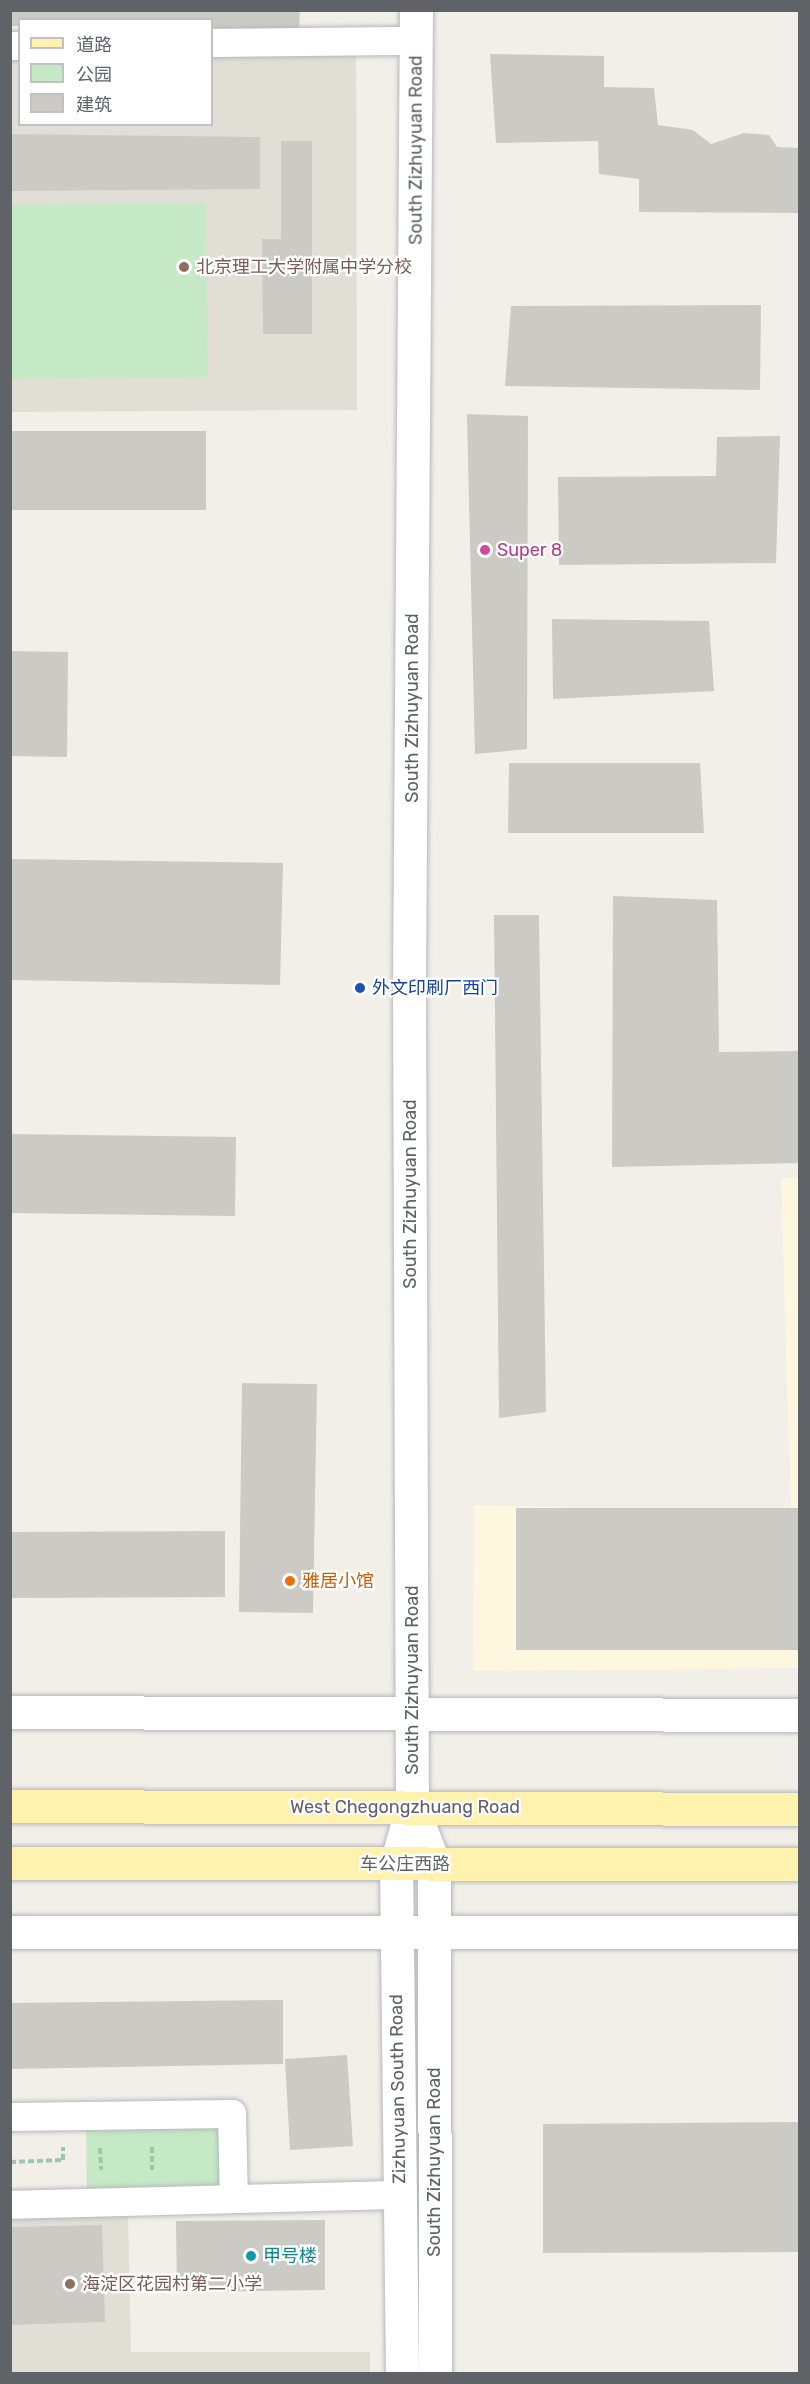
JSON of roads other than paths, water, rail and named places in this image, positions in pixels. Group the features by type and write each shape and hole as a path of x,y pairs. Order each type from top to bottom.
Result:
{"main road":[{"name":"West Chegongzhuang Road","path":"10,1806 800,1809"},
{"name":"车公庄西路","path":"10,1863 800,1864"}],"street":[{"path":"213,43 417,26"},
{"name":"South Zizhuyuan Road","path":"417,26 409,983 412,1808 434,1863 435,2373"},
{"path":"10,1712 800,1715"},
{"name":"Zizhuyuan South Road","path":"402,2373 396,1863 412,1808"},
{"path":"10,1932 800,1932"},
{"path":"10,2117 232,2114 234,2199"},
{"path":"10,2205 400,2195"}],"place":[{"name":"北京理工大学附属中学分校","path":"184,267"},
{"name":"Super 8","path":"485,550"},
{"name":"外文印刷厂西门","path":"360,988"},
{"name":"雅居小馆","path":"290,1581"},
{"name":"甲号楼","path":"251,2256"},
{"name":"海淀区花园村第二小学","path":"70,2284"}]}
